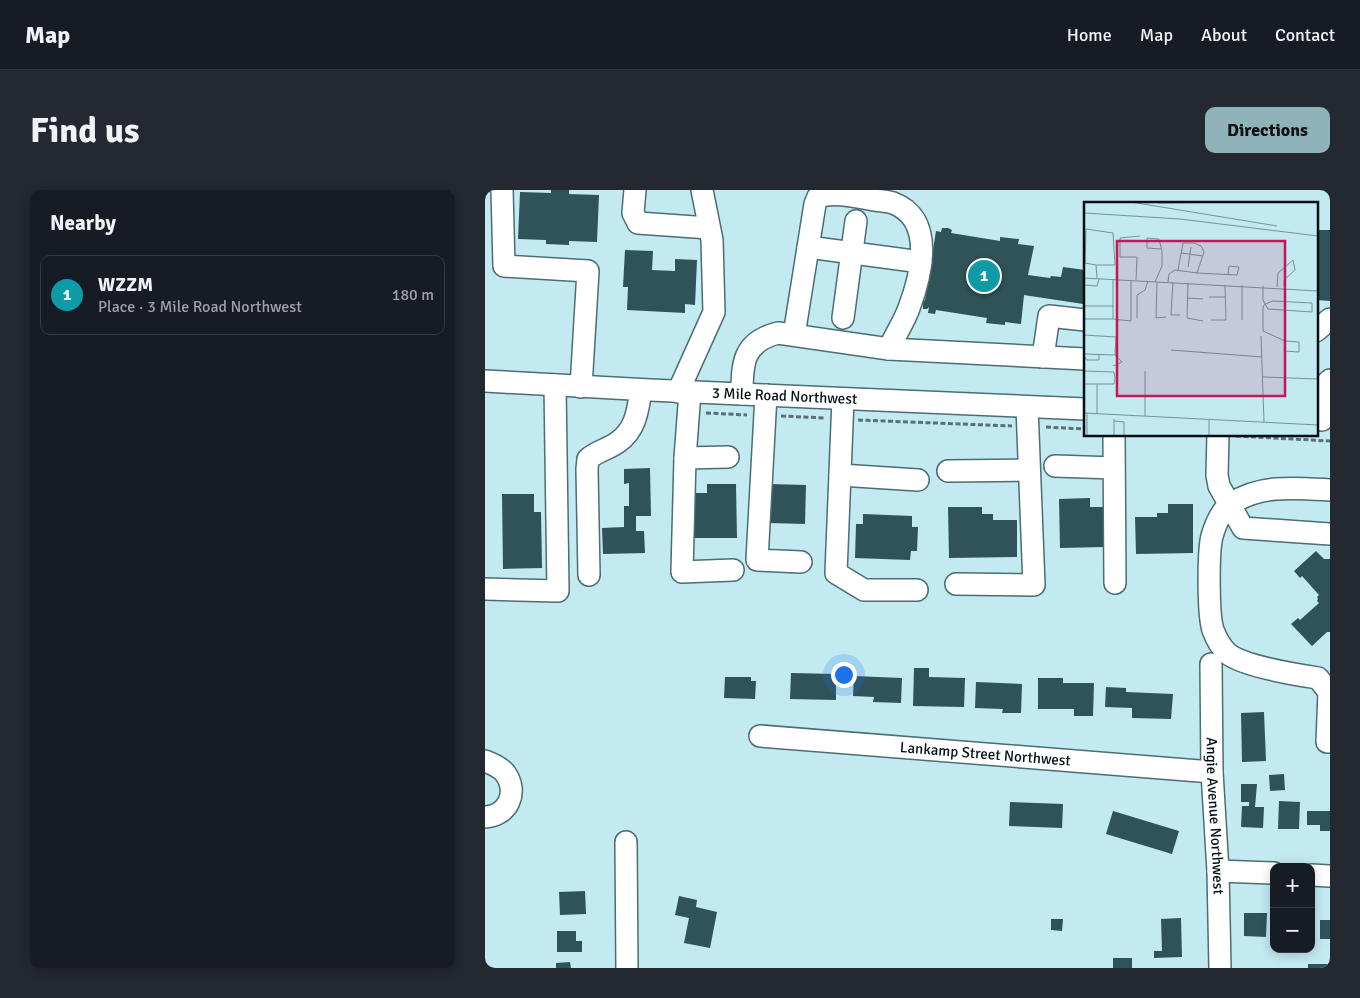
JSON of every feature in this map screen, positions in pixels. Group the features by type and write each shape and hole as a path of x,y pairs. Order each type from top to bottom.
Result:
{"street":[{"path":"502,190 504,266 588,271 581,386"},
{"path":"635,190 633,213 637,223 709,228"},
{"path":"702,190 712,240 714,312 684,392 685,458 682,572 733,570"},
{"path":"794,335 815,204 818,197 827,194 872,199 894,204 908,213 921,231 921,262 909,309 889,349"},
{"path":"843,318 856,221"},
{"path":"808,247 921,262"},
{"path":"1043,357 1049,316 1084,320"},
{"path":"1317,330 1330,319"},
{"path":"742,394 746,354 762,339 778,333 889,349 1084,359"},
{"path":"1323,420 1323,386 1330,380"},
{"name":"3 Mile Road Northwest","path":"485,381 641,390 1084,409"},
{"path":"485,589 558,591 555,385"},
{"path":"589,574 588,459 595,453 619,442 627,434 635,422 641,390"},
{"path":"766,395 757,560 801,562"},
{"path":"843,399 836,573 864,590 917,590"},
{"path":"957,584 1034,585 1027,407"},
{"path":"1114,436 1115,583"},
{"path":"1217,436 1217,475 1219,486 1243,528 1330,534"},
{"path":"685,458 727,457"},
{"path":"1055,466 1114,468"},
{"path":"948,471 1029,470"},
{"path":"840,475 918,480"},
{"path":"1330,490 1267,489 1229,504 1218,520 1212,537 1209,556 1211,612 1213,629 1217,640 1228,654 1279,672 1318,678 1329,692 1327,742 1330,742"},
{"name":"Angie Avenue Northwest","path":"1211,664 1212,772 1218,871 1220,968"},
{"name":"Lankamp Street Northwest","path":"760,736 1212,772"},
{"path":"485,761 495,765 509,779 510,797 503,811 498,815 485,818"},
{"path":"626,842 627,968"},
{"path":"1218,871 1270,874"},
{"path":"1315,875 1330,876"}],"path":[{"path":"1236,436 1330,441"}],"building":[{"path":"551,190 569,190 569,194 599,195 597,242 569,241 569,245 546,244 546,240 518,239 520,192 551,193"},
{"path":"942,228 948,228 952,230 951,233 1000,241 1000,237 1019,239 1018,244 1034,246 1028,275 1050,278 1051,276 1061,277 1063,267 1084,270 1083,304 1024,295 1021,324 1005,322 1005,325 986,323 987,318 936,310 935,314 928,313 929,307 923,309 923,301 925,300 936,231 941,232"},
{"path":"1317,230 1330,230 1330,301 1317,300"},
{"path":"625,250 653,251 652,270 675,271 675,259 697,260 695,305 685,304 685,313 627,310 628,287 623,287"},
{"path":"650,468 651,516 636,516 636,531 644,531 645,553 603,554 602,528 624,527 624,506 629,506 629,483 624,484 624,469"},
{"path":"707,484 736,484 737,538 693,538 692,493 707,493"},
{"path":"769,484 806,485 805,524 768,523"},
{"path":"502,494 534,494 534,512 541,512 542,568 503,569"},
{"path":"1090,498 1090,507 1103,507 1104,547 1060,548 1059,499"},
{"path":"1168,504 1193,504 1193,553 1136,554 1135,517 1157,517 1157,513 1168,513"},
{"path":"948,507 982,507 982,514 993,514 993,520 1017,520 1017,557 949,558"},
{"path":"863,514 912,516 912,527 918,527 917,551 911,551 910,560 855,558 856,524 863,524"},
{"path":"1316,551 1324,559 1330,559 1330,632 1327,632 1312,646 1291,624 1298,618 1300,620 1319,603 1317,597 1319,595 1302,576 1300,578 1294,571"},
{"path":"914,668 929,668 929,677 965,678 964,707 913,706"},
{"path":"791,673 836,674 836,700 790,699"},
{"path":"854,676 902,678 901,703 873,702 874,697 853,696"},
{"path":"725,677 751,677 751,681 756,681 755,699 724,698"},
{"path":"1038,678 1063,678 1063,683 1094,683 1093,716 1074,716 1074,709 1038,709"},
{"path":"976,682 1022,684 1021,713 1002,713 1003,709 975,708"},
{"path":"1106,687 1126,688 1126,692 1173,694 1171,719 1132,718 1132,708 1105,707"},
{"path":"1264,712 1266,761 1242,762 1241,713"},
{"path":"1284,774 1285,790 1270,791 1269,775"},
{"path":"1241,784 1257,784 1255,807 1264,807 1263,828 1241,827 1242,806 1249,806 1249,802 1241,802"},
{"path":"1279,801 1300,802 1299,829 1278,829"},
{"path":"1010,802 1063,804 1062,828 1009,826"},
{"path":"1113,811 1179,831 1172,854 1106,834"},
{"path":"1307,811 1330,811 1330,831 1320,831 1320,825 1307,825"},
{"path":"585,891 586,914 560,915 559,892"},
{"path":"679,896 697,900 696,907 717,912 710,948 684,943 689,918 675,915"},
{"path":"1244,913 1267,913 1266,937 1244,936"},
{"path":"1181,918 1182,957 1154,958 1154,951 1162,951 1161,919"},
{"path":"1051,919 1063,919 1062,931 1051,930"},
{"path":"1320,920 1330,920 1330,939 1320,939"},
{"path":"557,931 576,931 576,941 582,941 582,952 557,952"},
{"path":"1113,958 1132,958 1132,968 1113,968"},
{"path":"570,962 571,968 556,968 556,963"},
{"path":"1308,964 1327,964 1327,968 1308,968"}],"place":[{"name":"WZZM","path":"984,276"}]}
